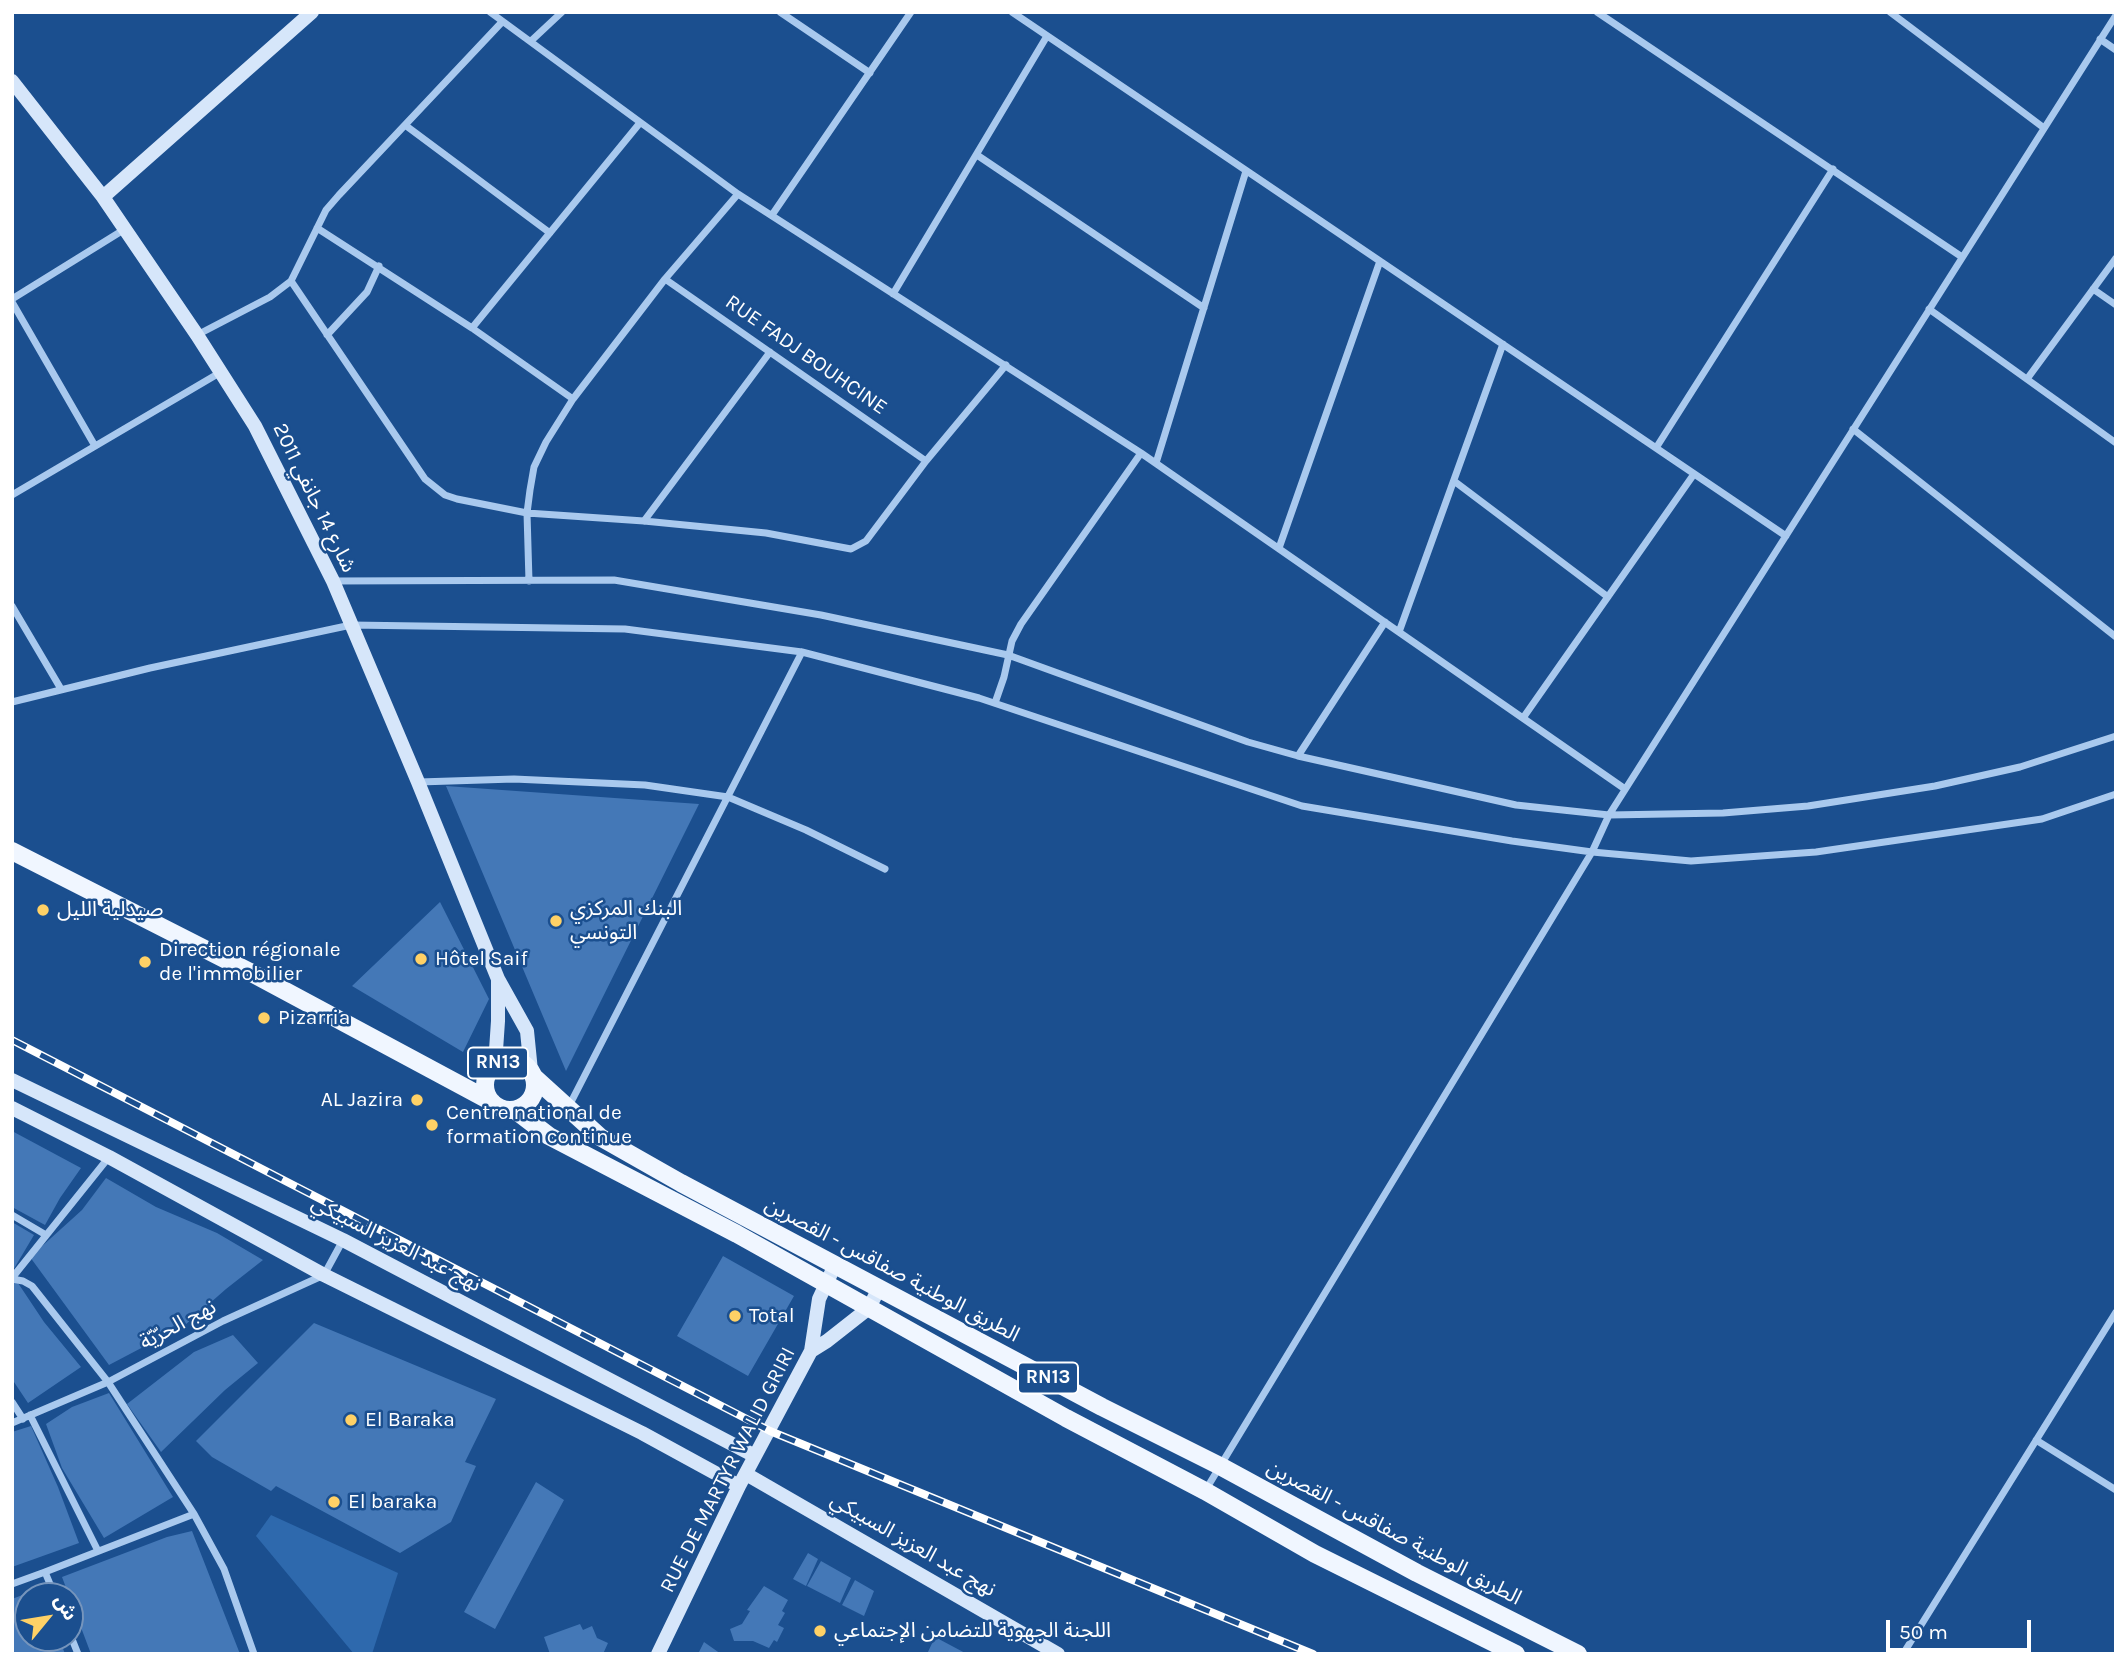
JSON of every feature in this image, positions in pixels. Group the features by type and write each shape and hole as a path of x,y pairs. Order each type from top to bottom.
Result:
{"main road":[{"name":"RN13","path":"12,850 236,965 506,1110 515,1110 529,1102 536,1087 533,1075 518,1061 510,1060 492,1068 465,1074 426,1066"},
{"name":"RN13","path":"492,1068 485,1087 492,1102"},
{"name":"الطريق الوطنية صفاقس - القصرين","path":"533,1075 600,1137 681,1183 1102,1407 1577,1654"},
{"name":"الطريق الوطنية صفاقس - القصرين","path":"515,1110 549,1136 684,1204 1045,1407 1205,1491 1315,1554 1516,1654"},
{"path":"1458,1625 1472,1601"}],"street":[{"path":"103,197 312,12"},
{"path":"490,12 639,124 738,194 1156,463 1625,789"},
{"path":"531,41 562,12"},
{"path":"779,12 870,73"},
{"path":"772,215 911,12"},
{"path":"1012,12 1786,536"},
{"path":"1597,12 1962,257"},
{"path":"1890,12 2044,128"},
{"path":"1205,1491 1592,852 1609,815 1625,789 2116,15"},
{"path":"197,335 270,297 291,281 327,210 339,195 502,22"},
{"path":"892,294 1047,36"},
{"path":"2100,39 2116,50"},
{"name":"شارع 14 جانفي 2011","path":"12,82 103,197 255,426 333,581 498,979 527,1031 533,1075"},
{"path":"472,328 639,124"},
{"path":"405,125 550,233"},
{"path":"977,155 1204,308"},
{"path":"1656,448 1833,169"},
{"path":"1156,463 1247,171"},
{"path":"529,581 527,513 534,467 546,442 573,399 665,279 738,194"},
{"path":"317,228 472,328 573,399"},
{"path":"95,446 12,300 125,229"},
{"path":"2027,379 2116,258"},
{"path":"1279,548 1380,261"},
{"path":"327,335 367,292 379,266"},
{"name":"RUE FADJ BOUHCINE","path":"665,279 926,461"},
{"path":"291,281 417,469 434,487 457,499 527,513 766,533 851,549 866,541 926,461 1006,365"},
{"path":"2093,289 2116,305"},
{"path":"1929,309 2116,443"},
{"path":"1399,632 1503,344"},
{"path":"644,521 770,352"},
{"path":"12,495 221,372"},
{"path":"1853,429 2116,637"},
{"path":"995,703 1012,641 1021,624 1141,453"},
{"path":"1523,718 1694,474"},
{"path":"1454,481 1608,597"},
{"path":"333,581 614,580 821,615 1008,655 1234,738 1298,756 1516,805 1609,815 1723,813 1833,802 1935,786 2020,767 2116,736"},
{"path":"12,606 61,690"},
{"path":"1298,756 1385,622"},
{"path":"12,702 351,625 625,629 802,652 995,703 1302,806 1592,852 1691,861 1816,852 2042,819 2116,794"},
{"path":"568,1109 802,652"},
{"path":"418,782 514,779 593,782 645,785 728,797 806,830 885,869"},
{"name":"شارع 14 جانفي 2011","path":"492,1068 498,1021 498,979"},
{"name":"نهج عبد العزيز السبيكي","path":"12,1080 343,1240 755,1457"},
{"name":"نهج عبد العزيز السبيكي","path":"12,1108 109,1157 324,1275 742,1480 1058,1654"},
{"path":"12,1279 109,1157"},
{"path":"12,1215 46,1235"},
{"path":"324,1275 343,1240"},
{"path":"811,1351 814,1320 825,1284 835,1265"},
{"name":"نهج الحرّيّة","path":"12,1423 108,1381 223,1321 324,1275"},
{"path":"12,1279 23,1280 32,1286 108,1381 194,1514 224,1569 254,1654"},
{"name":"RUE DE MARTYR WALID GRIRI","path":"658,1654 742,1480 811,1351 869,1308 879,1288"},
{"path":"1903,1654 2116,1312"},
{"path":"12,1402 26,1417 98,1551"},
{"path":"2036,1440 2116,1490"},
{"path":"12,1584 194,1514"},
{"path":"45,1572 49,1582"}],"shaded area":[{"path":"271,1515 398,1573 372,1654 354,1654 256,1536"}],"building":[{"path":"446,786 699,804 566,1071"},
{"path":"440,902 489,999 463,1052 352,986"},
{"path":"12,1131 81,1168 45,1225 12,1207"},
{"path":"106,1178 156,1207 217,1233 263,1260 185,1325 109,1365 30,1257 82,1210"},
{"path":"12,1222 34,1235 12,1272"},
{"path":"723,1256 794,1296 748,1376 677,1336"},
{"path":"16,1280 44,1322 81,1367 28,1403 12,1379 12,1283"},
{"name":"El Baraka","path":"314,1323 496,1399 465,1462 476,1466 451,1522 400,1553 276,1486 271,1491 212,1457 196,1441"},
{"path":"233,1335 258,1363 225,1390 161,1452 127,1404 194,1352"},
{"path":"109,1393 173,1497 104,1538 62,1468 46,1424 72,1407"},
{"path":"31,1426 79,1543 12,1567 12,1432"},
{"path":"536,1482 564,1500 495,1629 464,1612"},
{"path":"192,1531 240,1654 91,1654 84,1635 84,1582 64,1582 62,1577 167,1537"},
{"path":"808,1553 818,1559 806,1586 793,1579"},
{"path":"821,1561 851,1578 840,1603 807,1586"},
{"path":"855,1580 874,1591 864,1616 842,1605"},
{"path":"764,1586 788,1600 778,1625 784,1628 777,1642 774,1640 769,1648 753,1641 734,1641 730,1629 742,1624 750,1611 747,1610"},
{"path":"14,1598 14,1652 65,1654 12,1654"},
{"path":"580,1624 583,1630 592,1626 597,1638 608,1643 603,1654 550,1654 544,1637"},
{"path":"935,1637 967,1654 927,1654"},
{"path":"704,1642 721,1654 698,1654"}],"railway":[{"path":"12,1040 770,1431 1313,1654"}],"place":[{"name":"صيدلية الليل","path":"43,910"},
{"name":"البنك المركزي التونسي","path":"556,921"},
{"name":"Hôtel Saif","path":"421,959"},
{"name":"Direction régionale de l'immobilier","path":"145,962"},
{"name":"Pizarria","path":"264,1018"},
{"name":"AL Jazira","path":"417,1100"},
{"name":"Centre national de formation continue","path":"432,1125"},
{"name":"Total","path":"735,1316"},
{"name":"El Baraka","path":"351,1420"},
{"name":"El baraka","path":"334,1502"},
{"name":"اللجنة الجهوية للتضامن الإجتماعي","path":"820,1631"}]}
